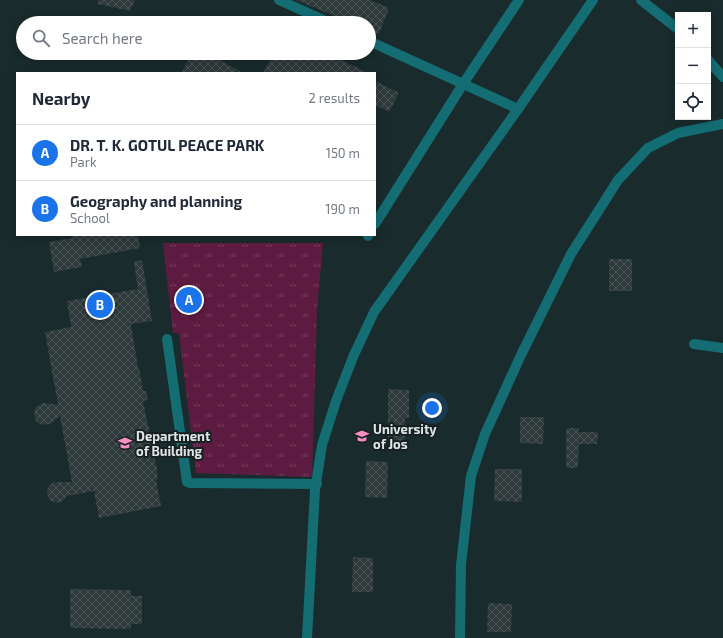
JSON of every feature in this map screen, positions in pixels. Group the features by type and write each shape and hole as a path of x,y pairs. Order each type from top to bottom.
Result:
{"street":[{"path":"279,0 314,16"},
{"path":"376,222 463,84 519,0"},
{"path":"307,638 315,490 322,445 336,401 374,312 518,109 592,0"},
{"path":"641,0 675,27"},
{"path":"376,44 518,109"},
{"path":"711,63 723,77"},
{"path":"460,638 461,565 472,476 485,434 521,355 571,254 618,180 648,148 678,133 723,124"},
{"path":"167,339 187,482 317,484"},
{"path":"694,344 723,348"}],"shaded area":[{"name":"University of Jos","path":"0,0 723,0 723,638 0,638"}],"green space":[{"path":"163,243 323,243 317,311 312,477 196,473 179,333 173,333"}],"building":[{"path":"98,0 135,0 130,11 98,4"},
{"path":"296,0 370,0 389,8 379,34 376,33 376,16 335,16"},
{"path":"188,60 220,60 241,72 182,72"},
{"path":"270,60 341,60 366,72 264,72"},
{"path":"376,82 399,93 389,112 376,106"},
{"path":"72,236 138,236 140,248 80,259 82,267 54,272 49,242 72,238"},
{"path":"609,259 632,259 632,291 609,291"},
{"path":"142,260 152,321 131,324 143,391 146,391 148,400 143,401 158,474 158,480 156,480 161,506 99,518 94,491 67,496 59,503 51,501 47,494 47,490 51,484 55,482 72,482 60,416 50,424 42,425 36,421 34,415 35,408 41,404 58,405 45,332 71,327 67,301 138,289 134,262"},
{"path":"388,389 409,390 409,418 405,418 405,444 388,443"},
{"path":"520,417 544,417 543,444 520,443"},
{"path":"566,428 579,428 579,432 598,432 597,444 579,444 578,468 566,468"},
{"path":"366,461 388,462 387,498 365,497"},
{"path":"495,469 522,469 522,502 494,501"},
{"path":"353,557 373,558 373,592 352,592"},
{"path":"70,589 131,590 131,596 142,596 142,624 131,624 131,629 70,628"},
{"path":"488,603 512,604 511,632 487,632"}],"place":[{"name":"DR. T. K. GOTUL PEACE PARK","path":"189,300"},
{"name":"Geography and planning","path":"100,305"},
{"name":"University of Jos","path":"362,436"},
{"name":"Department of Building","path":"125,443"}]}
